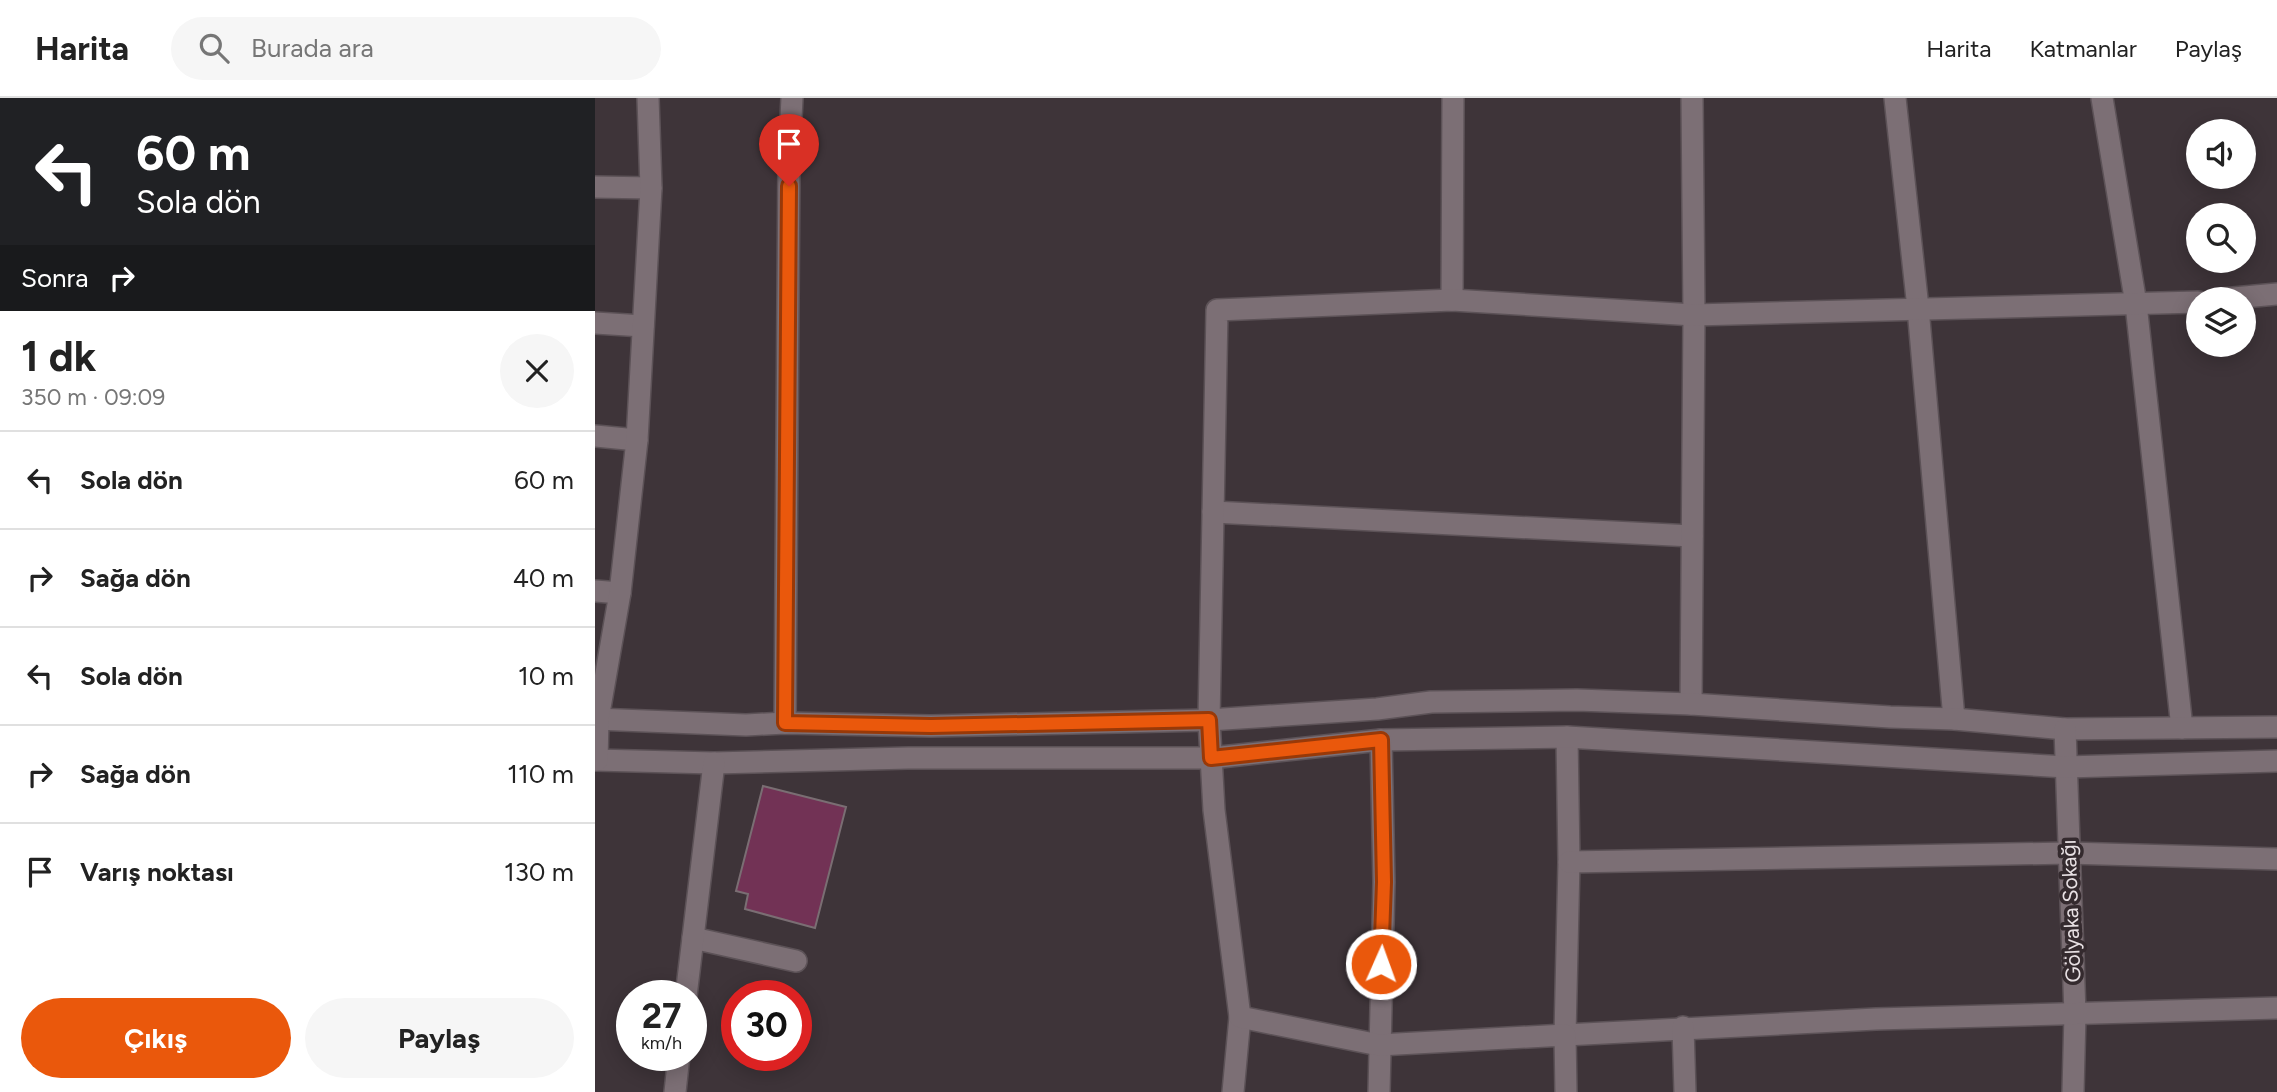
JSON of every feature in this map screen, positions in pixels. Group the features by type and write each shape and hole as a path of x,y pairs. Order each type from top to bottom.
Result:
{"street":[{"path":"648,98 651,188 637,440 620,593 597,719 596,760 714,764 908,758 1211,758 1381,740 1567,737 2066,767 2277,761"},
{"path":"785,723 789,173 792,98"},
{"path":"1452,300 1453,98"},
{"path":"1691,704 1694,315 1692,98"},
{"path":"1895,98 1954,719"},
{"path":"2102,98 2136,304 2182,728"},
{"path":"595,187 651,188"},
{"path":"2256,296 2277,294"},
{"path":"1233,1092 1240,1017 1214,810 1209,720 1217,310 1452,300 1694,315 2186,302"},
{"path":"595,323 643,326"},
{"path":"595,436 637,440"},
{"path":"1213,512 1692,536"},
{"path":"595,590 620,593"},
{"path":"597,719 746,725 785,723 931,726 1209,720 1377,709 1431,702 1577,701 1691,704 1890,718 1954,719 2065,729 2277,727"},
{"name":"Gölyaka Sokağı","path":"2065,729 2075,1014 2073,1092"},
{"path":"1566,1092 1569,862 1567,737"},
{"path":"1379,1092 1384,882 1381,740"},
{"path":"688,980 714,764"},
{"path":"1569,862 2068,853 2277,859"},
{"path":"693,938 796,961"},
{"path":"1240,1017 1379,1045 1683,1027 2277,1008"},
{"path":"1683,1027 1685,1092"},
{"path":"675,1092 677,1071"}],"building":[{"path":"763,786 846,807 815,928 745,909 748,894 736,891"}],"route":[{"path":"789,186 785,723 931,726 1209,720 1211,758 1381,740 1384,882 1381,964"}]}
